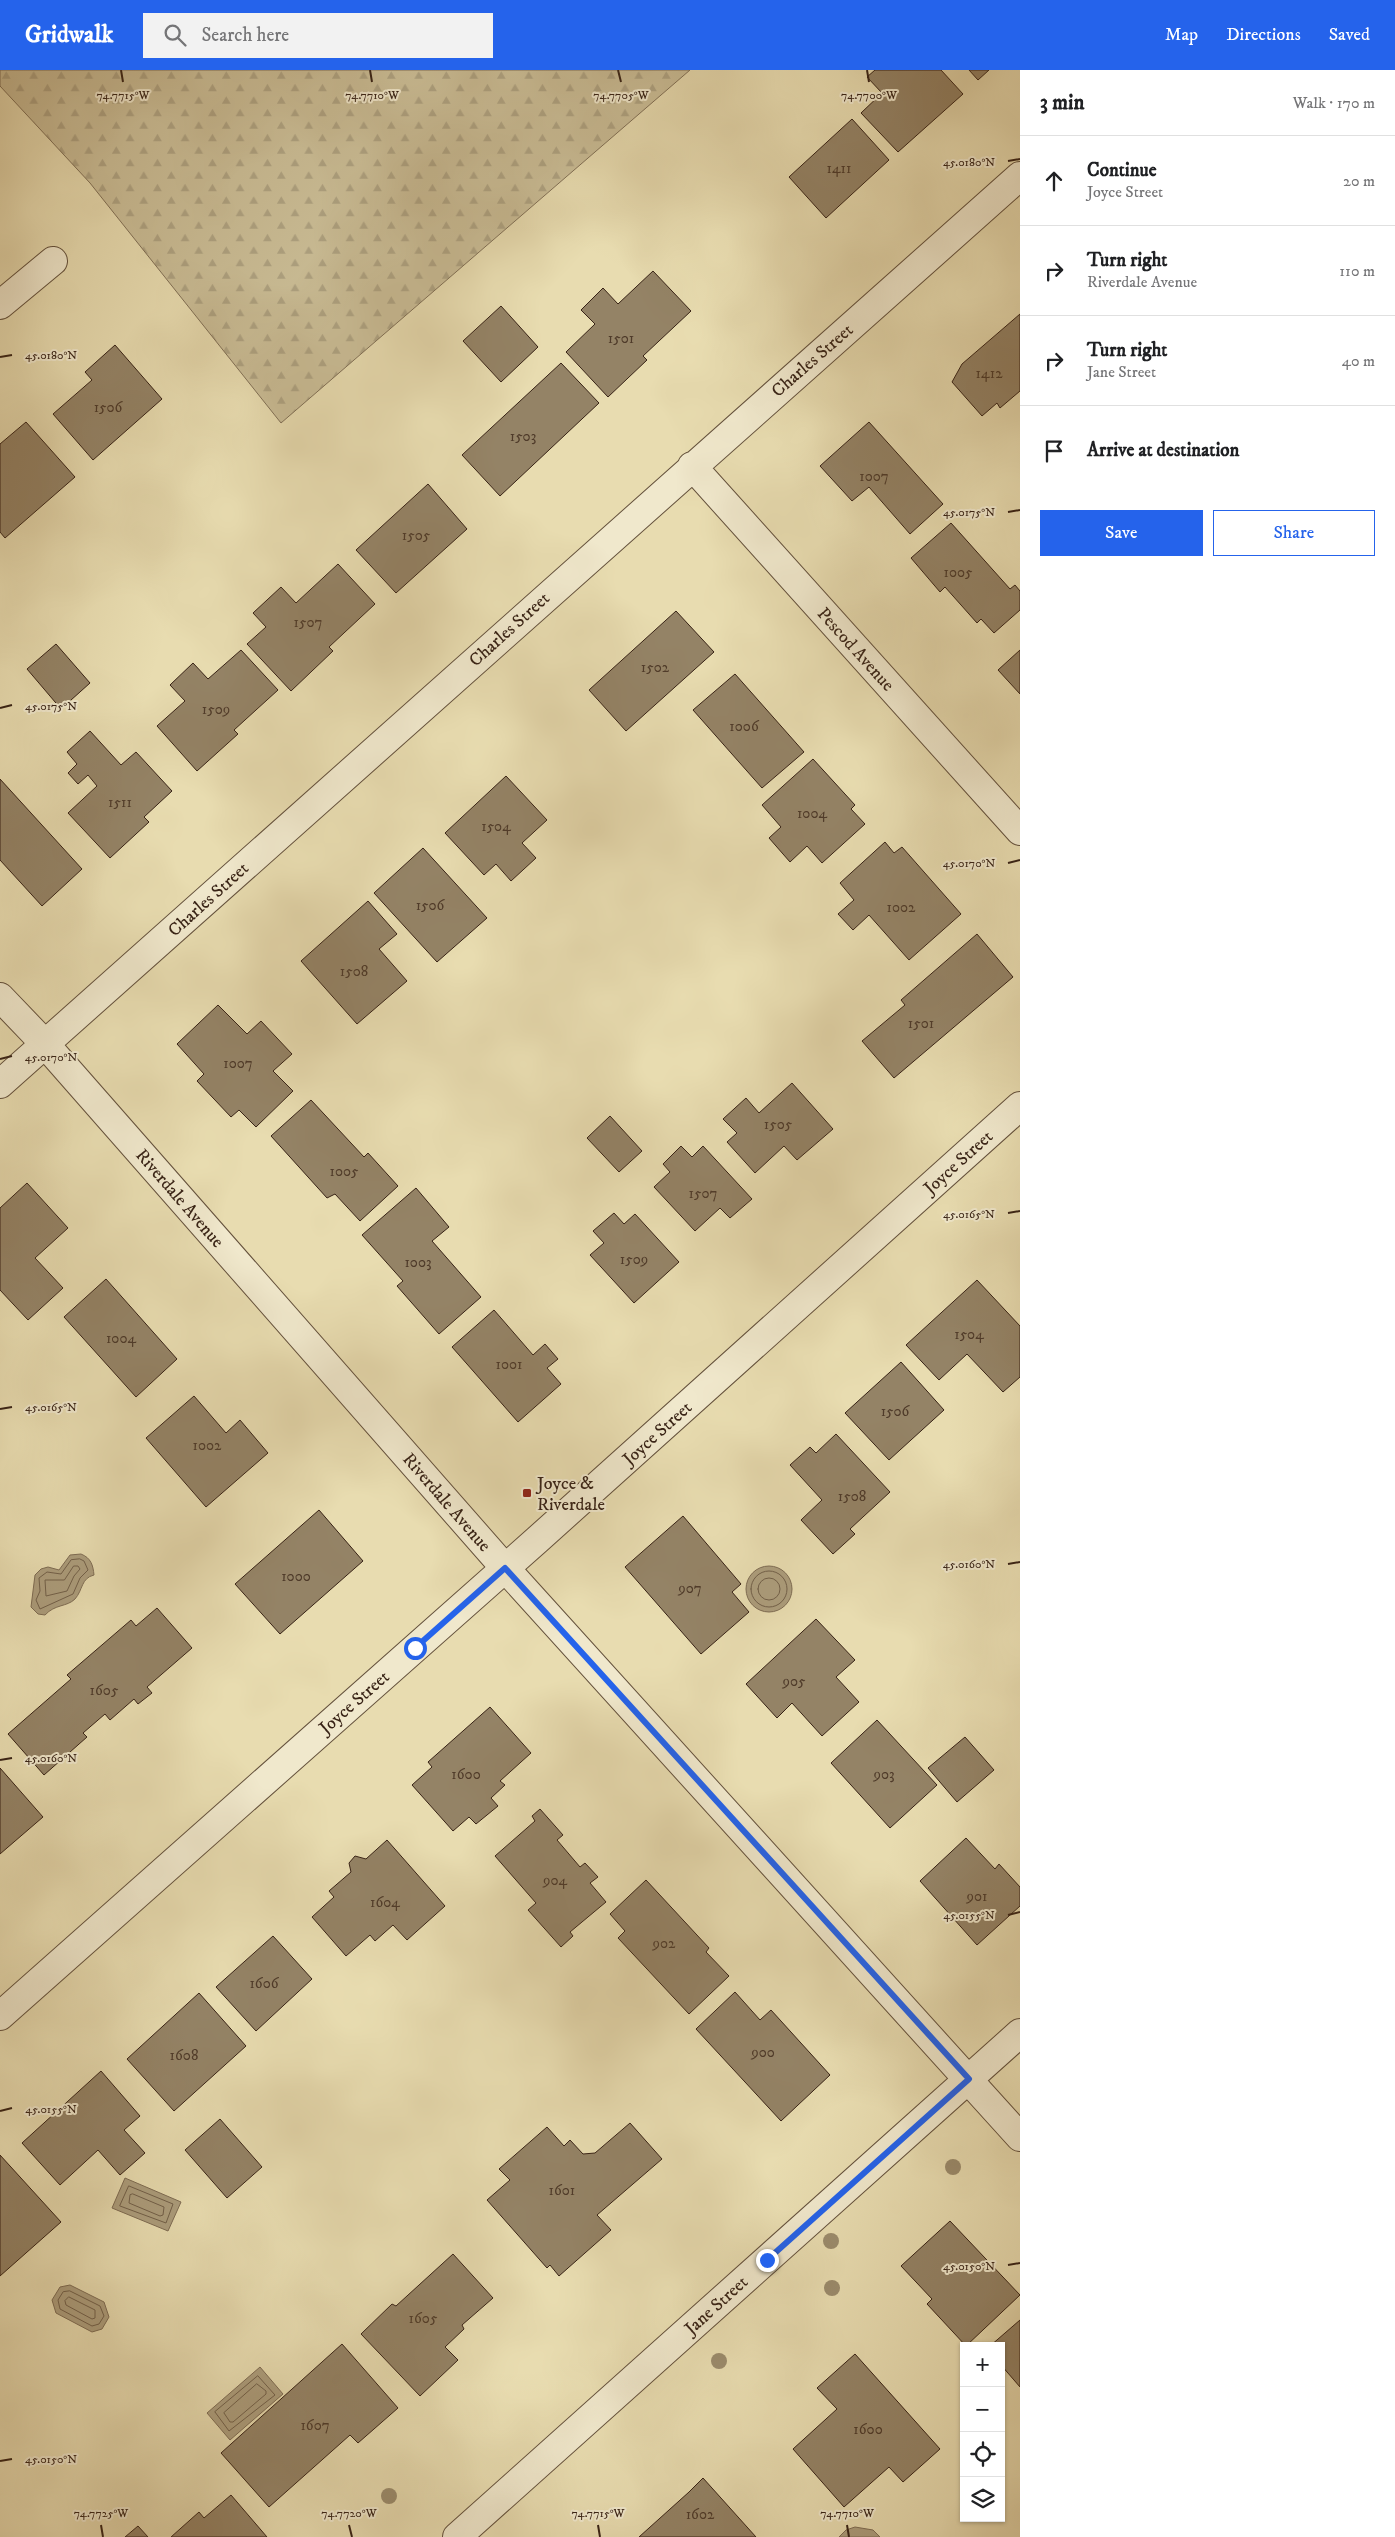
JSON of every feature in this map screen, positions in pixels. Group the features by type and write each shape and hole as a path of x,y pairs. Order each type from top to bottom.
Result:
{"street":[{"name":"Charles Street","path":"0,1084 1020,176"},
{"path":"0,305 53,261"},
{"name":"Pescod Avenue","path":"692,466 1020,831"},
{"name":"Riverdale Avenue","path":"0,997 45,1044 505,1568 1020,2137"},
{"name":"Joyce Street","path":"0,2016 505,1568 1020,1106"},
{"name":"Jane Street","path":"457,2537 1020,2033"}],"green space":[{"path":"0,70 690,70 281,423 90,183 0,86"}],"water":[{"path":"81,1554 91,1562 94,1575 87,1579 78,1596 72,1602 53,1609 45,1615 38,1614 31,1607 35,1575 41,1569 48,1567 59,1570 70,1555"},
{"path":"769,1566 782,1570 788,1576 792,1589 788,1602 782,1608 769,1612 756,1608 750,1602 746,1589 750,1576 756,1570"},
{"path":"125,2178 181,2202 168,2231 112,2208"},
{"path":"70,2285 104,2302 109,2317 102,2329 92,2332 56,2313 52,2300 60,2287"},
{"path":"260,2367 283,2394 230,2440 207,2413"},
{"path":"855,2527 873,2530 880,2537 839,2537 846,2530"}],"building":[{"path":"875,70 941,70 963,94 898,152 861,113 882,93 867,77"},
{"path":"969,70 989,70 978,80"},
{"path":"852,119 889,160 826,218 789,177"},
{"path":"653,271 691,311 643,356 647,360 608,397 566,352 595,324 581,310 603,288 618,304"},
{"path":"501,306 538,347 501,382 463,341"},
{"path":"1020,314 1020,391 1000,408 997,403 982,416 952,382 962,364"},
{"path":"115,345 162,399 93,460 53,414 92,380 85,372"},
{"path":"561,363 599,403 500,496 462,455"},
{"path":"26,422 75,477 5,538 0,532 0,444"},
{"path":"869,422 943,504 910,534 869,487 852,501 820,466"},
{"path":"428,484 467,529 396,593 356,550"},
{"path":"951,523 1010,589 1015,585 1020,591 1020,610 994,633 981,619 977,623 945,587 940,592 911,558"},
{"path":"338,564 375,604 329,647 333,651 291,691 247,644 266,627 253,613 281,587 296,603"},
{"path":"676,611 714,652 626,731 589,690"},
{"path":"56,644 90,683 61,709 27,669"},
{"path":"241,650 278,690 234,730 238,734 197,771 157,726 185,701 170,685 193,663 208,679"},
{"path":"1020,650 1020,694 998,670"},
{"path":"735,674 804,752 762,788 693,710"},
{"path":"90,731 121,765 136,752 172,791 144,817 149,822 110,858 68,813 97,786 88,775 78,784 68,773 77,764 67,752"},
{"path":"813,759 855,805 851,809 865,824 822,863 807,846 790,862 769,838 781,827 762,805"},
{"path":"506,776 547,820 522,843 536,858 511,881 496,864 484,875 445,833"},
{"path":"0,779 82,869 42,906 0,860"},
{"path":"885,842 894,853 902,847 961,914 909,960 869,915 853,930 838,914 854,900 840,883"},
{"path":"423,848 487,918 437,962 374,893"},
{"path":"368,901 397,934 379,949 407,981 357,1024 301,961"},
{"path":"977,934 1013,977 894,1078 862,1041 905,1005 901,1000"},
{"path":"218,1005 247,1034 261,1021 292,1054 273,1071 293,1091 256,1127 239,1110 231,1117 197,1081 204,1074 177,1044"},
{"path":"792,1083 833,1129 797,1160 784,1146 755,1173 727,1142 737,1133 723,1119 746,1098 759,1113"},
{"path":"311,1100 364,1157 368,1153 398,1186 360,1221 335,1194 327,1198 271,1136"},
{"path":"610,1116 642,1151 619,1172 587,1138"},
{"path":"681,1146 692,1157 703,1146 752,1199 730,1218 720,1208 695,1231 654,1187 670,1172 663,1164"},
{"path":"27,1183 68,1228 35,1258 63,1288 28,1320 0,1290 0,1208"},
{"path":"416,1188 449,1227 432,1241 481,1297 439,1334 397,1286 403,1281 362,1235"},
{"path":"614,1213 624,1224 635,1214 679,1262 634,1303 590,1255 604,1243 593,1231"},
{"path":"106,1279 177,1359 136,1397 64,1317"},
{"path":"977,1280 1020,1326 1020,1377 1003,1392 967,1354 939,1380 906,1345"},
{"path":"494,1310 533,1355 545,1344 558,1359 547,1368 561,1384 518,1422 452,1347"},
{"path":"901,1362 944,1410 889,1460 845,1413"},
{"path":"194,1396 226,1433 240,1420 268,1453 206,1507 146,1438"},
{"path":"836,1434 890,1492 850,1529 855,1534 833,1554 801,1520 822,1500 790,1465 810,1447 816,1453"},
{"path":"319,1510 363,1561 280,1634 235,1584"},
{"path":"683,1516 741,1584 732,1592 749,1612 701,1654 625,1567"},
{"path":"157,1608 192,1648 147,1687 152,1693 138,1704 134,1699 110,1720 105,1714 83,1733 87,1737 44,1775 8,1734 71,1679 67,1675 131,1620 136,1626"},
{"path":"816,1619 855,1660 836,1677 859,1702 822,1736 792,1703 777,1718 746,1684"},
{"path":"490,1707 531,1753 500,1781 505,1785 491,1798 498,1806 476,1824 469,1817 453,1831 412,1785 432,1767 428,1762"},
{"path":"877,1720 937,1785 890,1828 831,1763"},
{"path":"965,1737 994,1770 957,1802 928,1768"},
{"path":"0,1768 43,1817 0,1854"},
{"path":"540,1809 563,1835 557,1840 580,1867 585,1863 598,1877 590,1883 606,1902 570,1932 573,1936 561,1947 528,1910 536,1903 495,1856 535,1821 532,1816"},
{"path":"966,1838 995,1869 999,1864 1020,1887 1020,1906 977,1945 920,1881"},
{"path":"387,1840 445,1906 407,1940 393,1925 375,1941 370,1935 346,1956 312,1917 334,1897 329,1891 351,1872 349,1863 355,1856 366,1859"},
{"path":"646,1880 709,1948 706,1952 729,1976 689,2014 618,1938 625,1931 610,1914"},
{"path":"273,1936 312,1979 256,2031 216,1987"},
{"path":"735,1992 760,2020 771,2010 830,2075 781,2121 696,2029"},
{"path":"199,1993 246,2046 174,2111 127,2059"},
{"path":"101,2071 140,2116 124,2130 145,2153 120,2175 98,2150 60,2185 22,2143"},
{"path":"220,2119 262,2167 227,2198 185,2150"},
{"path":"630,2123 662,2159 597,2215 611,2230 559,2276 550,2265 547,2268 487,2200 510,2180 499,2169 547,2127 564,2146 570,2140 583,2154 595,2153"},
{"path":"0,2155 61,2222 0,2276"},
{"path":"950,2221 1020,2295 970,2342 962,2342 927,2304 932,2299 901,2266"},
{"path":"453,2254 493,2298 462,2325 464,2329 445,2347 458,2360 420,2396 361,2334 392,2304 396,2306"},
{"path":"1020,2320 1020,2387 1005,2370 1005,2342 995,2342"},
{"path":"342,2344 398,2408 358,2443 350,2435 269,2507 221,2453"},
{"path":"855,2354 940,2449 903,2482 889,2467 844,2507 793,2449 837,2409 817,2388"},
{"path":"703,2478 756,2537 639,2537 689,2492"},
{"path":"231,2495 267,2537 171,2537 199,2512 204,2518"},
{"path":"138,2526 148,2537 125,2537"}],"place":[{"name":"Joyce & Riverdale","path":"527,1493"}],"route":[{"path":"415,1648 505,1568 969,2079 767,2260"}]}
